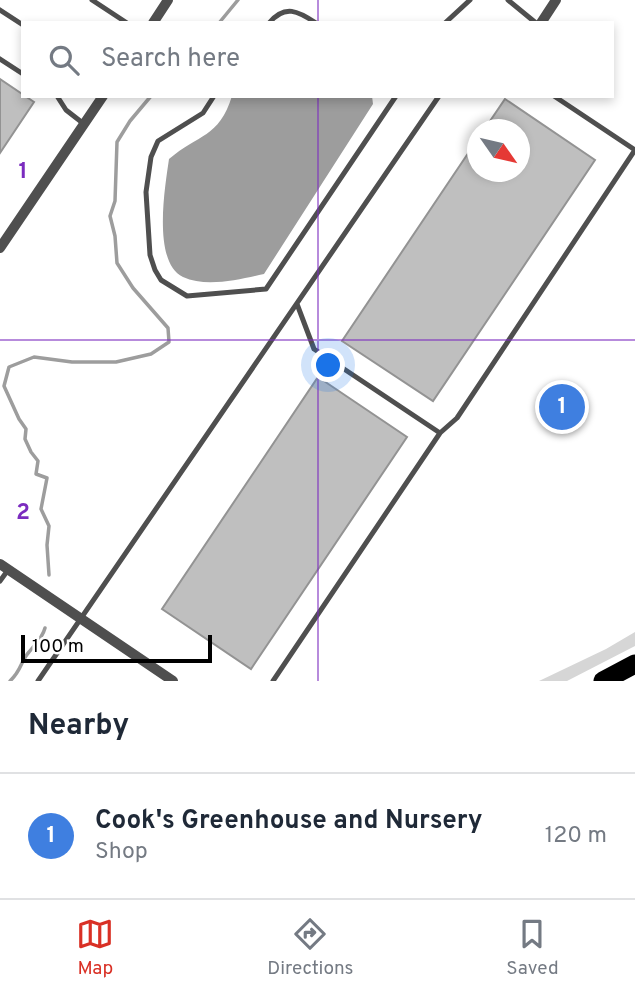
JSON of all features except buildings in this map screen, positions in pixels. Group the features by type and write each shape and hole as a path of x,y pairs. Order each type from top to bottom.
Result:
{"highway":[{"path":"603,681 635,664"}],"street":[{"path":"154,21 168,0"},
{"path":"540,21 556,0"},
{"path":"0,248 102,98"},
{"path":"4,567 173,681"}],"lane":[{"path":"92,0 124,21"},
{"path":"447,21 471,0"},
{"path":"508,0 536,21"},
{"path":"0,10 21,23"},
{"path":"271,21 277,14 288,11 299,12 313,21"},
{"path":"0,59 21,73"},
{"path":"58,98 66,110 84,124"},
{"path":"213,98 203,113 159,141 151,157 146,192 150,255 155,270 161,280 187,296 266,289 395,98"},
{"path":"38,681 438,98"},
{"path":"273,681 440,433 457,418 635,150 557,98"},
{"path":"297,304 314,349 440,433"},
{"path":"0,581 4,567"}],"shaded area":[{"path":"231,98 372,98 373,104 264,274 202,282 183,277 173,269 167,256 163,205 169,159 214,128 227,110"},
{"path":"635,632 635,646 567,681 539,681 606,649"}],"waterway":[{"path":"221,21 238,0"},
{"path":"49,575 49,526 41,509 47,478 36,474 38,461 25,439 26,429 4,386 9,367 34,357 72,362 116,362 151,354 169,342 168,328 133,288 117,263 110,216 115,201 117,142 149,98"},
{"path":"10,681 45,628"}],"place":[{"name":"Cook's Greenhouse and Nursery","path":"562,407"}]}
